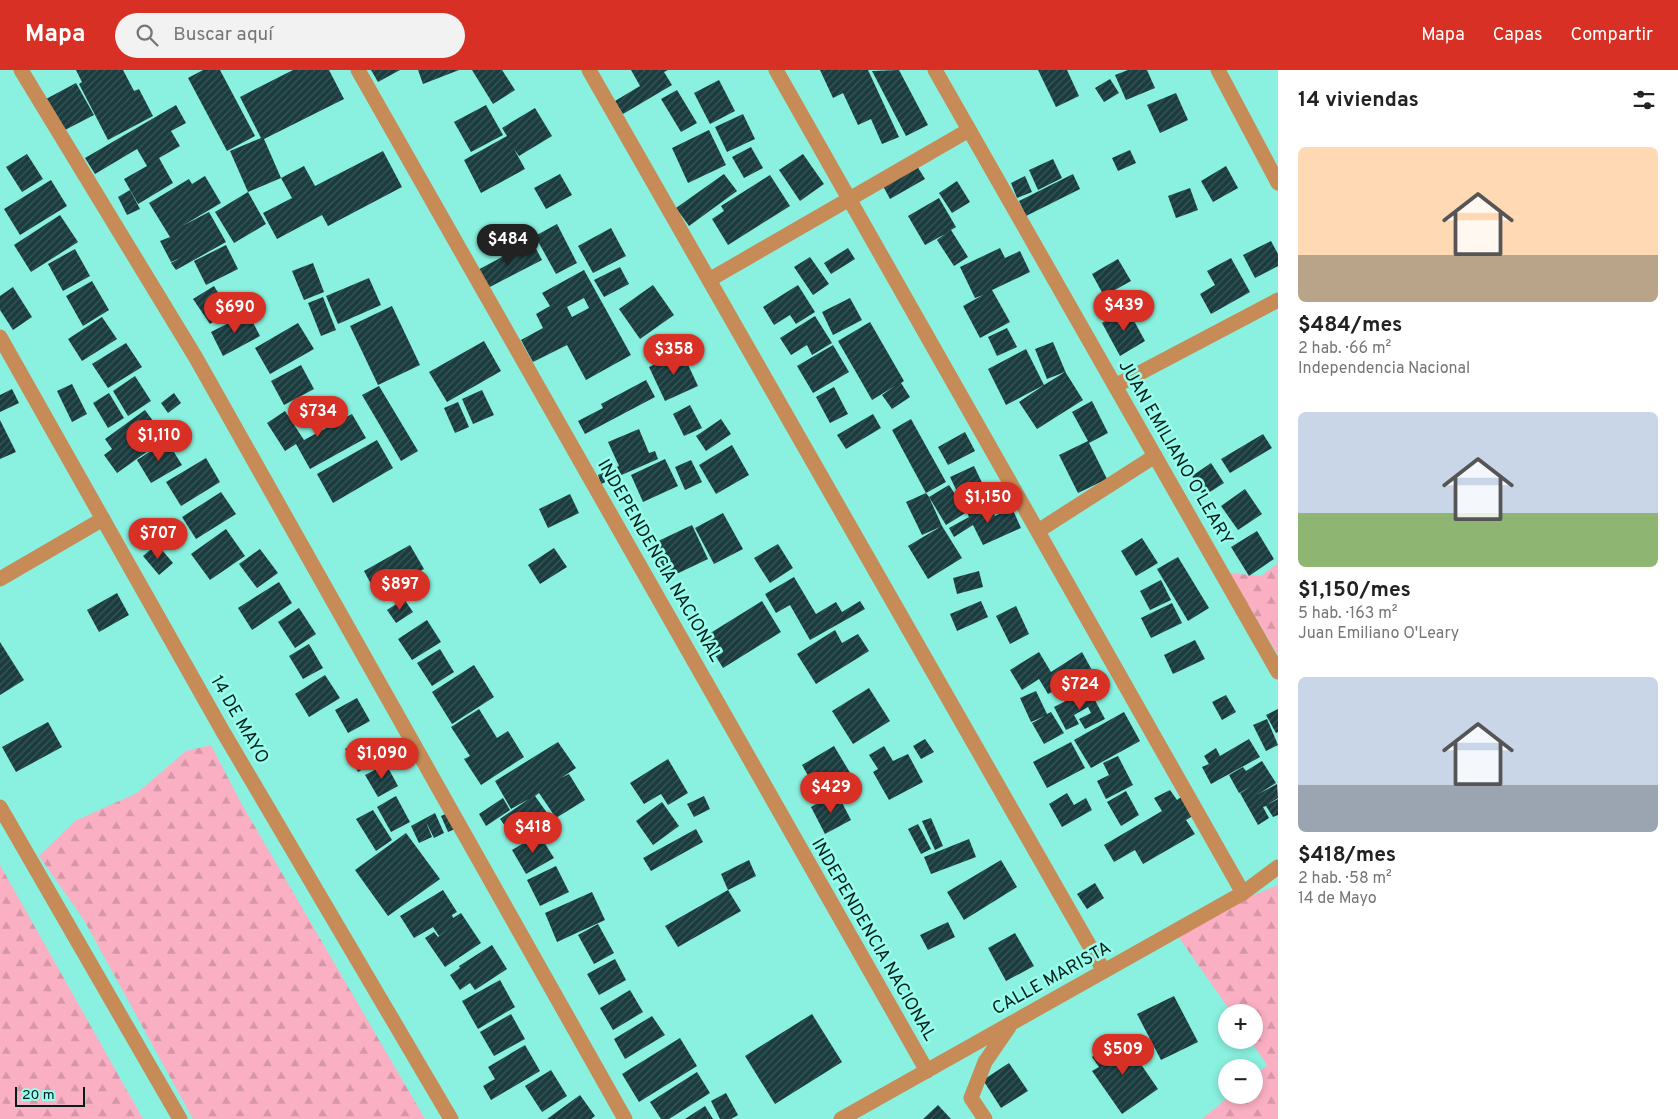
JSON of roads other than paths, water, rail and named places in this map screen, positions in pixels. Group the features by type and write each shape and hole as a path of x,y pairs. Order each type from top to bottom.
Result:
{"street":[{"path":"21,70 196,358 624,1119"},
{"name":"INDEPENDENCIA NACIONAL","path":"358,70 927,1071"},
{"path":"589,70 1104,971"},
{"path":"776,70 1243,894"},
{"name":"JUAN EMILIANO O'LEARY","path":"935,70 1278,672"},
{"path":"1218,70 1278,183"},
{"path":"709,280 969,130"},
{"path":"1115,386 1278,300"},
{"name":"14 DE MAYO","path":"0,337 222,730 451,1119"},
{"path":"1038,531 1155,456"},
{"path":"0,579 103,519"},
{"path":"0,807 180,1119"},
{"name":"CALLE MARISTA","path":"841,1119 1243,894 1278,867"},
{"path":"985,1119 970,1098 985,1062 1011,1024"}]}
